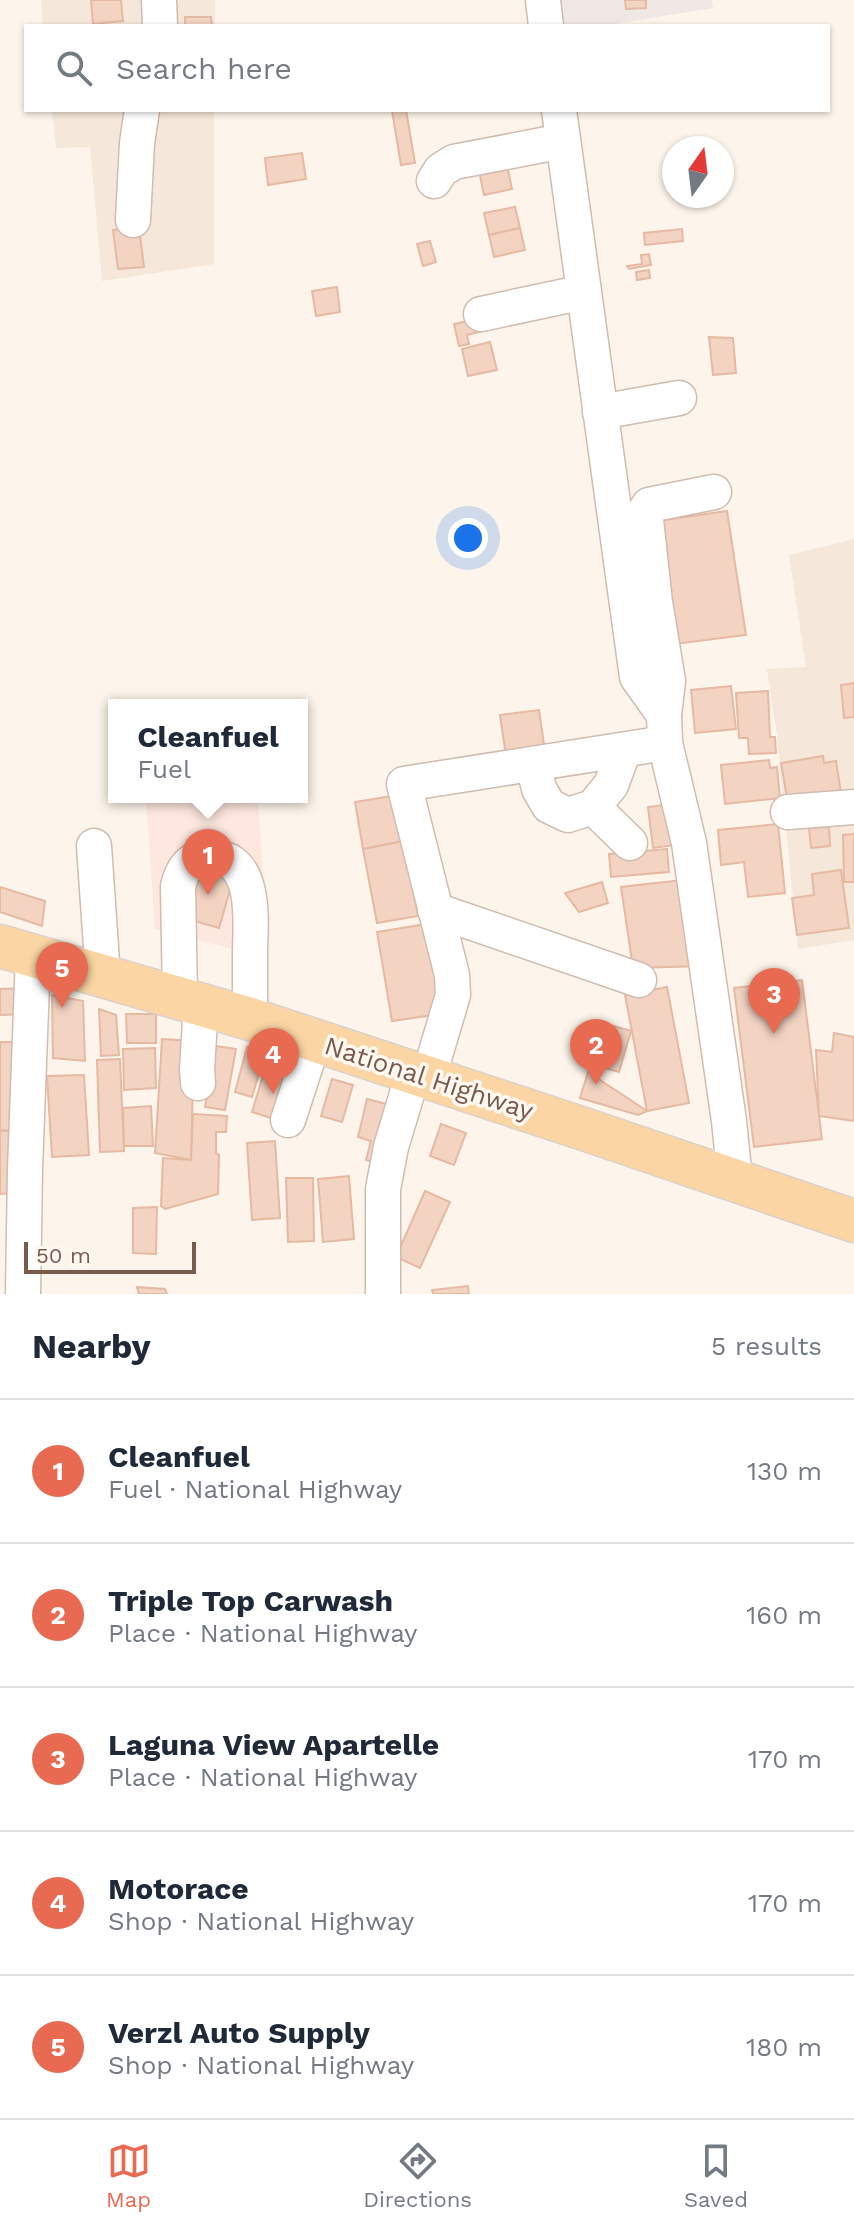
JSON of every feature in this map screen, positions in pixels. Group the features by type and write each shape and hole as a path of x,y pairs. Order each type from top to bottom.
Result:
{"main road":[{"name":"National Highway","path":"17,951 250,1019 854,1221"}],"street":[{"path":"159,0 160,24"},
{"path":"543,0 546,24"},
{"path":"133,220 142,112"},
{"path":"434,181 441,170 454,162 561,126 637,677 665,729"},
{"path":"481,314 584,292"},
{"path":"600,412 679,398"},
{"path":"714,492 649,505 645,511 668,681 665,729 689,843 735,1180"},
{"path":"383,1294 383,1189 391,1147 453,995 452,975 404,784 624,750 665,729"},
{"path":"533,764 539,789 549,806 568,815 593,807 611,785 624,750"},
{"path":"593,807 630,843"},
{"path":"788,812 854,807"},
{"path":"94,846 103,976"},
{"path":"198,1083 178,886 182,870 194,860 221,858 236,866 251,898 250,1019"},
{"path":"435,910 639,980"},
{"path":"17,951 25,1170 23,1294"},
{"path":"288,1120 314,1040"}],"shaded area":[{"path":"41,0 215,0 215,24 43,24"},
{"path":"560,0 712,0 713,8 614,24 563,24"},
{"path":"52,112 214,112 214,264 102,281 90,147 56,148"},
{"path":"854,539 854,940 798,949 777,735 767,669 806,667 789,555"},
{"path":"146,803 258,803 268,958 155,929"}],"building":[{"path":"91,0 121,0 123,21 93,24"},
{"path":"625,0 646,0 646,8 626,9"},
{"path":"185,17 211,17 212,24 185,24"},
{"path":"392,112 406,112 415,163 401,165"},
{"path":"302,153 306,179 268,185 265,158"},
{"path":"506,160 512,189 484,195 478,166"},
{"path":"515,207 520,228 489,235 484,213"},
{"path":"139,227 144,267 118,269 113,230"},
{"path":"520,228 525,250 494,257 489,235"},
{"path":"682,229 683,241 645,245 644,233"},
{"path":"430,241 436,262 423,266 417,244"},
{"path":"649,254 651,265 629,269 627,266 642,264 641,255"},
{"path":"649,270 650,278 637,280 636,272"},
{"path":"337,287 340,312 316,316 312,291"},
{"path":"491,316 487,330 467,335 469,344 459,346 454,324"},
{"path":"709,337 733,338 736,373 713,375"},
{"path":"490,342 497,370 468,376 462,349"},
{"path":"727,511 746,635 675,644 657,521"},
{"path":"854,683 854,717 844,718 841,685"},
{"path":"731,686 736,729 695,733 691,690"},
{"path":"768,691 770,737 775,737 776,753 749,754 748,738 739,738 736,693"},
{"path":"539,710 546,758 507,763 500,715"},
{"path":"823,756 824,763 836,761 841,793 789,810 781,763"},
{"path":"769,760 770,768 777,767 780,798 725,804 721,765"},
{"path":"392,796 404,841 363,849 355,802"},
{"path":"671,804 676,845 653,848 648,807"},
{"path":"778,824 785,893 748,897 744,862 721,865 718,830"},
{"path":"829,827 830,846 811,848 809,828"},
{"path":"854,834 854,882 844,882 843,835"},
{"path":"404,841 418,916 377,923 363,849"},
{"path":"667,849 669,872 611,877 609,854"},
{"path":"197,862 235,873 219,928 181,917"},
{"path":"841,870 849,928 797,935 792,898 814,895 812,874"},
{"path":"691,879 704,966 633,968 621,887"},
{"path":"602,882 608,903 579,912 565,893"},
{"path":"0,887 45,901 42,926 0,912"},
{"path":"432,923 447,1013 392,1021 377,932"},
{"path":"802,980 822,1139 754,1147 734,988"},
{"path":"667,987 689,1103 647,1111 625,995"},
{"path":"26,988 27,1014 0,1015 0,989"},
{"path":"52,995 83,1001 85,1061 53,1058"},
{"path":"99,1009 116,1015 119,1055 101,1056"},
{"path":"126,1014 156,1014 156,1043 127,1043"},
{"path":"600,1022 631,1031 619,1072 588,1063"},
{"path":"834,1033 854,1037 854,1121 819,1116 816,1050 832,1052"},
{"path":"162,1039 194,1041 191,1160 155,1153"},
{"path":"0,1042 16,1042 16,1131 0,1130"},
{"path":"216,1046 236,1049 225,1110 205,1107"},
{"path":"247,1047 265,1052 252,1097 235,1092"},
{"path":"155,1048 156,1088 124,1090 123,1049"},
{"path":"120,1059 124,1151 100,1152 97,1060"},
{"path":"266,1066 295,1075 280,1121 252,1112"},
{"path":"588,1072 647,1111 638,1115 580,1098"},
{"path":"84,1075 89,1155 52,1157 47,1076"},
{"path":"332,1079 353,1085 342,1122 321,1116"},
{"path":"367,1099 394,1106 377,1163 366,1160 371,1141 358,1137"},
{"path":"151,1106 153,1146 124,1146 123,1108"},
{"path":"193,1114 227,1116 226,1132 216,1132 218,1194 165,1209 161,1206 163,1158 191,1160"},
{"path":"441,1124 466,1133 454,1165 430,1156"},
{"path":"0,1131 9,1131 13,1193 0,1194"},
{"path":"275,1141 280,1218 252,1220 247,1143"},
{"path":"349,1176 354,1239 323,1242 318,1179"},
{"path":"286,1178 313,1178 314,1241 288,1242"},
{"path":"425,1191 450,1202 420,1268 396,1257"},
{"path":"157,1207 156,1254 133,1253 133,1208"},
{"path":"468,1286 469,1294 433,1294 432,1290"},
{"path":"137,1287 165,1289 167,1294 139,1294"}],"place":[{"name":"Cleanfuel","path":"208,895"},
{"name":"Verzl Auto Supply","path":"62,1008"},
{"name":"Laguna View Apartelle","path":"774,1034"},
{"name":"Triple Top Carwash","path":"596,1085"},
{"name":"Motorace","path":"273,1094"}]}
